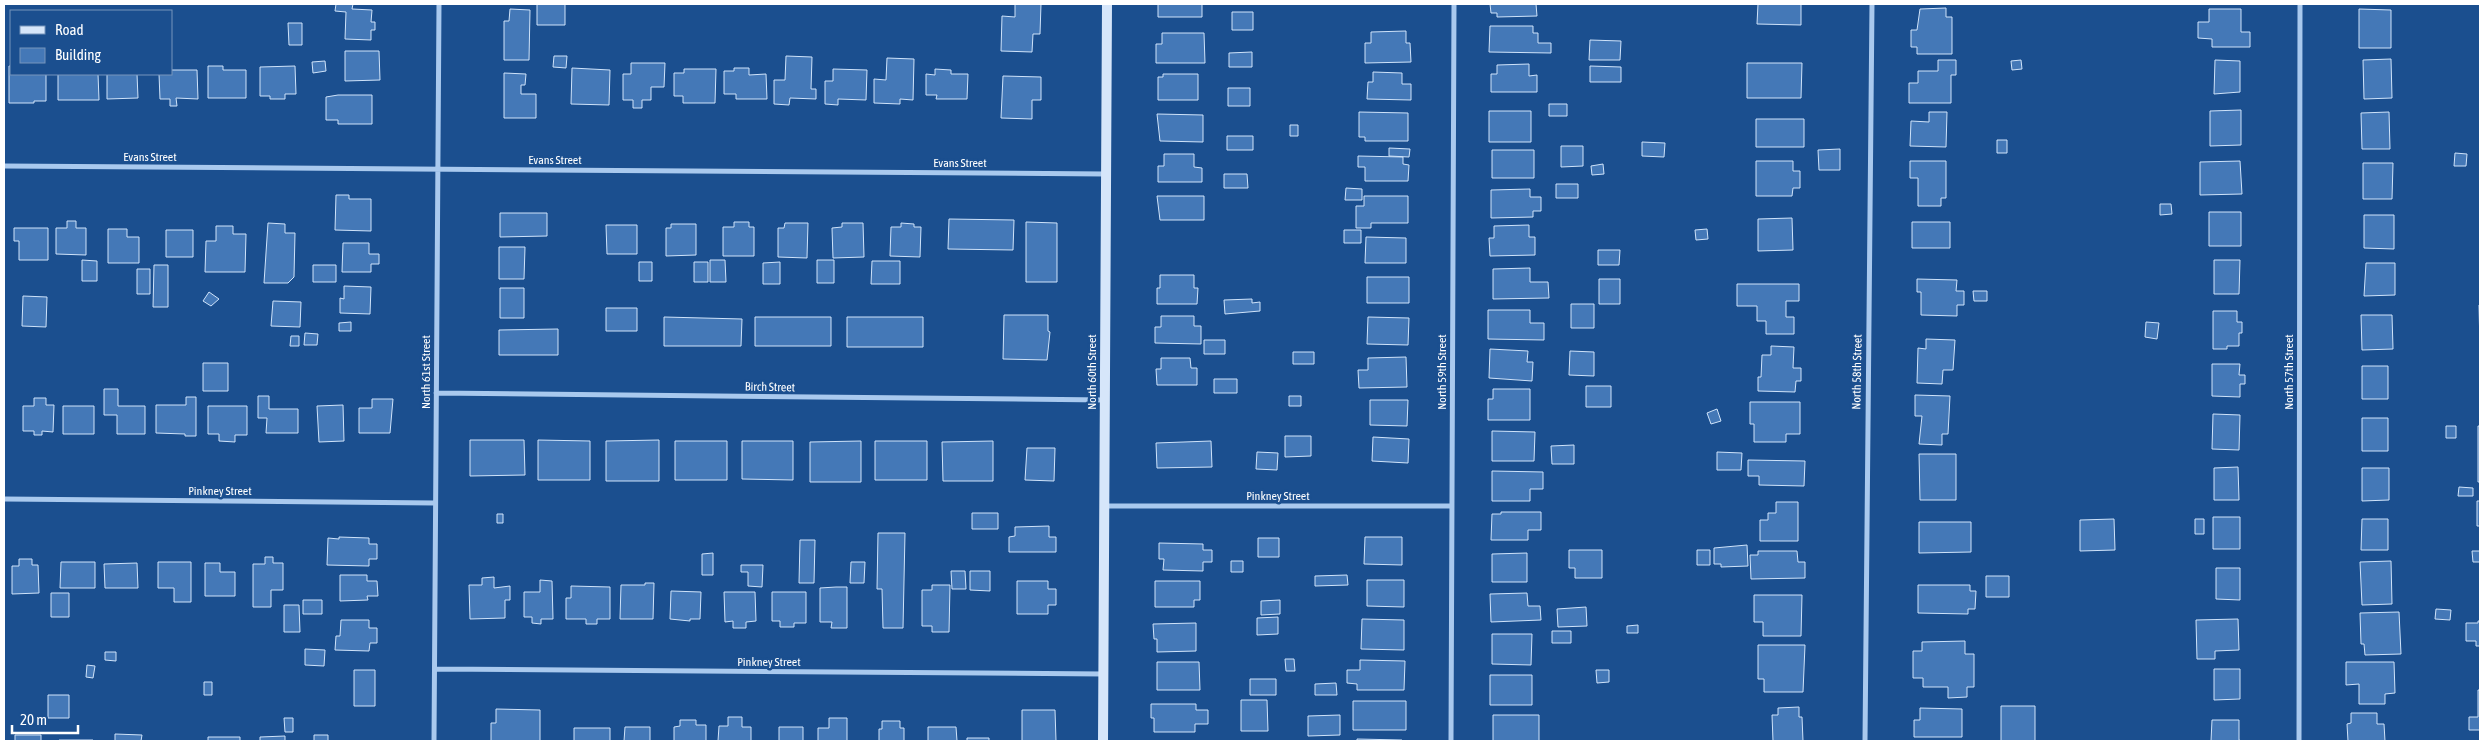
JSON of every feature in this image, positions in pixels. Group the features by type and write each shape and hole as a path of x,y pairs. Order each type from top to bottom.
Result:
{"main road":[{"name":"North 60th Street","path":"1103,741 1107,4"}],"street":[{"name":"North 61st Street","path":"434,741 438,4"},
{"name":"North 59th Street","path":"1451,741 1454,4"},
{"name":"North 58th Street","path":"1865,741 1872,4"},
{"name":"North 57th Street","path":"2298,741 2300,4"},
{"name":"Evans Street","path":"4,166 1105,174"},
{"name":"Birch Street","path":"436,394 1104,400"},
{"name":"Pinkney Street","path":"4,500 435,503"},
{"name":"Pinkney Street","path":"1104,506 1452,506"},
{"name":"Pinkney Street","path":"434,669 1103,674"}],"building":[{"path":"336,4 353,4 352,9 372,10 371,22 375,22 375,30 371,30 371,40 345,39 346,12 335,11"},
{"path":"537,4 565,4 565,25 537,25"},
{"path":"1015,4 1041,4 1040,34 1033,34 1032,52 1001,51 1002,16 1015,17"},
{"path":"1158,4 1202,4 1202,17 1158,17"},
{"path":"1490,4 1536,4 1537,16 1497,17 1497,13 1491,13"},
{"path":"1758,4 1801,4 1801,25 1757,24"},
{"path":"1946,8 1946,17 1952,17 1952,54 1917,54 1917,47 1911,47 1911,30 1917,30 1920,9"},
{"path":"510,9 530,10 529,60 504,60 504,21 509,21"},
{"path":"2209,9 2241,9 2241,32 2250,32 2250,47 2212,47 2212,39 2198,38 2198,22 2209,22"},
{"path":"2359,9 2391,10 2391,48 2359,48"},
{"path":"1232,12 1253,12 1253,30 1232,30"},
{"path":"288,23 302,23 302,45 289,45"},
{"path":"1490,26 1533,26 1533,33 1538,33 1538,43 1551,43 1551,53 1489,52"},
{"path":"1406,31 1406,43 1410,43 1411,62 1365,63 1365,43 1371,43 1371,32"},
{"path":"1162,33 1204,33 1205,63 1156,63 1156,44 1162,44"},
{"path":"1590,40 1621,41 1620,60 1589,60"},
{"path":"345,51 379,51 380,80 345,81"},
{"path":"1252,52 1252,67 1229,67 1229,53"},
{"path":"554,56 567,56 566,68 553,67"},
{"path":"786,56 812,57 811,89 816,89 816,99 790,98 789,105 774,104 774,80 785,80"},
{"path":"887,58 914,59 913,100 900,99 900,104 874,103 874,79 886,80"},
{"path":"2391,59 2392,98 2364,99 2363,60"},
{"path":"1938,60 1956,60 1956,75 1951,75 1951,103 1909,103 1909,83 1918,83 1918,71 1938,71"},
{"path":"2021,60 2022,69 2012,70 2011,61"},
{"path":"2215,60 2240,61 2240,92 2214,94"},
{"path":"325,61 326,71 313,73 312,62"},
{"path":"631,63 665,63 664,87 651,87 651,100 642,100 642,108 633,108 633,100 623,100 623,74 631,74"},
{"path":"1747,63 1802,63 1801,98 1747,98"},
{"path":"1529,64 1529,76 1537,75 1537,92 1491,92 1491,74 1497,74 1497,65"},
{"path":"9,66 10,75 46,75 46,101 9,103"},
{"path":"208,66 223,66 223,70 246,70 246,98 208,98"},
{"path":"295,66 296,94 285,94 285,99 270,99 270,96 260,96 260,67"},
{"path":"1590,66 1621,67 1621,82 1590,82"},
{"path":"572,68 610,70 609,105 571,104"},
{"path":"734,68 749,68 749,75 766,74 767,99 736,99 736,94 724,94 724,71 734,71"},
{"path":"684,69 716,69 715,103 683,103 683,96 674,96 674,73 684,73"},
{"path":"833,69 867,70 866,100 838,99 838,105 825,104 825,81 833,81"},
{"path":"935,69 951,70 951,74 968,74 967,99 936,99 937,95 926,95 926,74 935,75"},
{"path":"172,70 197,70 198,99 176,98 177,106 170,106 170,99 160,99 159,75 172,75"},
{"path":"1373,72 1402,73 1402,84 1411,84 1411,100 1367,99 1368,82 1373,82"},
{"path":"504,73 526,74 525,85 521,85 521,94 536,94 536,118 504,118"},
{"path":"1163,74 1198,74 1198,100 1158,100 1158,77 1163,77"},
{"path":"58,75 98,75 99,100 58,100"},
{"path":"107,75 137,75 138,98 107,99"},
{"path":"1003,76 1041,77 1041,100 1032,100 1032,119 1001,118"},
{"path":"1228,88 1250,88 1250,106 1228,106"},
{"path":"372,95 372,124 338,124 338,120 326,120 326,97"},
{"path":"1549,104 1567,104 1567,116 1549,116"},
{"path":"2241,110 2241,145 2210,146 2210,111"},
{"path":"1489,111 1531,111 1531,142 1489,142"},
{"path":"1359,112 1408,113 1408,141 1365,141 1365,137 1359,137"},
{"path":"1929,112 1947,112 1946,147 1910,146 1911,121 1929,122"},
{"path":"2389,112 2390,149 2362,149 2361,113"},
{"path":"1157,114 1203,115 1203,142 1160,141"},
{"path":"1756,119 1804,119 1804,147 1756,147"},
{"path":"1290,125 1298,125 1298,136 1290,136"},
{"path":"1227,136 1253,136 1253,150 1227,150"},
{"path":"1997,140 2007,140 2007,153 1997,153"},
{"path":"1642,142 1665,143 1664,157 1642,156"},
{"path":"1561,146 1583,146 1583,166 1561,167"},
{"path":"1389,148 1410,149 1409,157 1389,156"},
{"path":"1840,149 1840,170 1819,170 1818,150"},
{"path":"1492,150 1534,150 1534,178 1492,178"},
{"path":"2455,153 2467,154 2466,166 2454,166"},
{"path":"1164,154 1194,154 1194,167 1202,168 1202,182 1158,182 1158,166 1164,166"},
{"path":"1358,156 1403,157 1403,164 1409,165 1408,181 1365,181 1365,167 1358,167"},
{"path":"1756,161 1793,161 1793,171 1800,171 1800,188 1793,188 1792,196 1756,196"},
{"path":"1910,161 1946,161 1946,198 1941,198 1941,206 1918,206 1918,178 1910,178"},
{"path":"2240,161 2242,194 2200,195 2200,162"},
{"path":"2363,163 2393,163 2392,199 2363,199"},
{"path":"1603,164 1604,174 1592,175 1591,166"},
{"path":"1224,174 1247,174 1248,188 1224,188"},
{"path":"1556,184 1578,184 1578,198 1556,198"},
{"path":"1346,188 1362,189 1362,200 1345,200"},
{"path":"1530,189 1530,197 1541,197 1541,211 1533,211 1533,217 1491,218 1491,190"},
{"path":"336,195 349,195 349,199 371,199 371,231 335,230"},
{"path":"1157,196 1204,196 1204,220 1160,220"},
{"path":"1364,196 1408,196 1408,223 1371,223 1371,228 1356,228 1356,206 1364,206"},
{"path":"2160,204 2171,204 2172,214 2160,215"},
{"path":"2209,212 2241,212 2241,246 2209,246"},
{"path":"500,213 547,213 547,236 500,237"},
{"path":"2364,215 2394,215 2394,249 2364,248"},
{"path":"1792,218 1793,250 1758,251 1758,219"},
{"path":"949,219 1014,220 1013,250 948,249"},
{"path":"67,221 76,221 76,228 86,228 86,255 56,254 56,228 67,228"},
{"path":"734,222 749,222 749,227 754,227 754,256 723,256 723,227 734,227"},
{"path":"1026,222 1057,223 1057,282 1026,282"},
{"path":"1912,222 1950,222 1950,248 1912,248"},
{"path":"268,223 285,224 285,233 295,233 294,277 288,283 264,283"},
{"path":"785,223 808,223 807,258 778,257 778,228 784,228"},
{"path":"842,223 863,223 864,257 833,258 832,228 842,227"},
{"path":"901,223 914,224 914,227 921,227 920,257 890,256 891,227 901,227"},
{"path":"671,224 696,224 696,255 666,256 666,228 671,228"},
{"path":"606,225 637,225 637,254 607,254"},
{"path":"1529,225 1529,237 1535,237 1535,255 1490,256 1489,238 1494,238 1494,226"},
{"path":"216,226 233,226 233,234 246,234 245,272 205,272 206,241 216,241"},
{"path":"14,228 48,228 48,260 19,260 19,241 14,241"},
{"path":"108,229 127,229 127,237 139,237 139,263 108,263"},
{"path":"1707,229 1708,239 1696,240 1695,230"},
{"path":"166,230 193,230 193,257 166,257"},
{"path":"1344,230 1361,230 1361,243 1344,243"},
{"path":"1366,237 1406,238 1406,263 1365,263"},
{"path":"343,243 369,243 369,254 379,254 379,264 371,264 371,272 342,272"},
{"path":"499,247 525,247 524,279 499,279"},
{"path":"1598,250 1620,250 1619,265 1598,265"},
{"path":"82,260 97,261 97,281 82,281"},
{"path":"710,260 725,260 726,282 710,282"},
{"path":"817,260 834,260 834,283 817,283"},
{"path":"2214,260 2240,260 2239,294 2214,294"},
{"path":"872,261 900,261 900,284 871,284"},
{"path":"639,262 652,262 652,281 639,281"},
{"path":"694,262 708,262 708,282 694,282"},
{"path":"780,262 780,284 763,284 763,263"},
{"path":"2366,263 2395,263 2395,295 2364,296"},
{"path":"154,265 168,265 168,307 153,307"},
{"path":"313,265 336,265 336,282 313,282"},
{"path":"1530,268 1530,282 1548,282 1549,298 1493,299 1493,269"},
{"path":"137,269 150,269 150,294 137,294"},
{"path":"1160,275 1194,275 1194,288 1198,288 1197,304 1157,304 1157,288 1160,288"},
{"path":"1367,277 1409,277 1409,303 1367,303"},
{"path":"1599,279 1620,279 1620,304 1599,304"},
{"path":"1917,279 1957,280 1956,291 1964,291 1964,305 1957,305 1957,316 1921,315 1921,292 1917,292"},
{"path":"1737,284 1799,284 1799,301 1786,301 1786,317 1794,317 1794,334 1766,334 1766,321 1757,321 1757,306 1737,306"},
{"path":"344,286 371,287 370,314 340,313 340,298 344,299"},
{"path":"500,288 524,288 524,318 500,318"},
{"path":"1973,291 1987,291 1987,301 1974,301"},
{"path":"209,292 219,299 211,306 203,301"},
{"path":"23,296 47,297 46,327 22,326"},
{"path":"1252,299 1252,303 1260,302 1260,311 1225,314 1224,300"},
{"path":"273,301 301,302 300,327 271,326"},
{"path":"1571,304 1594,304 1594,328 1571,328"},
{"path":"2479,305 2480,305 2480,348"},
{"path":"606,308 637,308 637,331 606,331"},
{"path":"1488,310 1530,310 1530,323 1544,323 1544,340 1488,339"},
{"path":"2213,311 2237,311 2237,322 2242,322 2242,333 2239,333 2239,346 2227,346 2227,349 2213,349"},
{"path":"1004,315 1048,315 1048,331 1050,332 1047,360 1003,359"},
{"path":"2361,315 2392,315 2393,349 2362,350"},
{"path":"1161,316 1194,316 1194,326 1201,326 1201,344 1155,343 1155,327 1161,327"},
{"path":"664,317 742,319 741,346 664,346"},
{"path":"755,317 831,317 831,346 755,346"},
{"path":"847,317 923,317 923,347 847,347"},
{"path":"1368,317 1409,318 1408,345 1367,344"},
{"path":"351,322 351,331 339,331 339,323"},
{"path":"2146,322 2159,323 2157,339 2145,337"},
{"path":"558,329 558,355 499,355 499,330"},
{"path":"305,333 318,334 317,345 304,345"},
{"path":"291,336 299,336 299,346 290,346"},
{"path":"1926,339 1955,340 1953,370 1943,370 1942,384 1917,383 1918,348 1926,349"},
{"path":"1204,340 1225,340 1225,354 1204,354"},
{"path":"1771,346 1794,347 1793,368 1801,368 1801,381 1796,381 1795,392 1758,391 1758,377 1761,377 1762,355 1771,355"},
{"path":"1490,349 1528,351 1527,362 1533,362 1532,381 1489,378"},
{"path":"1570,351 1594,352 1594,376 1569,375"},
{"path":"1293,352 1314,352 1314,364 1293,364"},
{"path":"1406,357 1407,387 1359,388 1358,370 1368,370 1368,358"},
{"path":"1161,358 1190,358 1191,368 1197,368 1197,385 1157,385 1156,369 1161,369"},
{"path":"203,363 228,363 228,391 203,391"},
{"path":"2212,364 2240,364 2239,375 2245,375 2245,384 2240,384 2240,397 2212,396"},
{"path":"2362,366 2388,366 2388,399 2362,399"},
{"path":"1214,379 1237,379 1237,393 1214,393"},
{"path":"1586,386 1611,386 1611,407 1586,407"},
{"path":"104,389 118,389 118,406 145,406 145,434 117,434 117,415 104,415"},
{"path":"1493,389 1530,389 1530,420 1488,420 1488,399 1493,399"},
{"path":"1915,395 1950,396 1948,434 1942,434 1942,445 1919,444 1922,416 1915,416"},
{"path":"258,396 269,396 269,409 298,409 298,433 266,433 267,418 258,418"},
{"path":"1289,396 1301,396 1301,406 1289,406"},
{"path":"186,397 196,397 196,436 156,433 156,405 186,405"},
{"path":"34,398 46,398 46,405 54,405 53,432 42,431 42,435 34,435 34,431 23,431 23,406 34,406"},
{"path":"372,399 393,399 390,433 359,433 359,408 372,408"},
{"path":"1370,400 1408,400 1407,426 1370,425"},
{"path":"1750,402 1800,402 1800,434 1786,434 1786,442 1754,442 1754,424 1750,424"},
{"path":"343,405 344,441 319,442 317,406"},
{"path":"63,406 94,406 94,434 63,434"},
{"path":"208,406 247,406 247,435 235,435 235,442 219,441 219,434 208,434"},
{"path":"1717,409 1721,421 1711,424 1707,413"},
{"path":"2213,414 2240,415 2239,450 2212,449"},
{"path":"2362,418 2388,418 2388,451 2362,451"},
{"path":"2446,426 2456,426 2456,438 2446,438"},
{"path":"2478,426 2480,426 2480,482 2478,482"},
{"path":"1492,431 1535,432 1534,461 1492,461"},
{"path":"1285,436 1311,436 1311,456 1285,457"},
{"path":"1373,437 1409,439 1408,463 1372,461"},
{"path":"470,440 524,440 525,475 470,476"},
{"path":"538,440 590,441 590,480 538,480"},
{"path":"659,440 659,481 606,481 606,441"},
{"path":"675,441 727,441 727,480 675,480"},
{"path":"742,441 793,441 793,480 742,479"},
{"path":"861,441 861,482 810,482 810,442"},
{"path":"875,441 927,441 927,480 875,480"},
{"path":"993,441 993,481 943,481 942,442"},
{"path":"1211,441 1212,467 1157,468 1156,443"},
{"path":"1574,445 1574,464 1552,464 1551,446"},
{"path":"1027,448 1055,448 1054,481 1025,480"},
{"path":"1257,452 1278,453 1277,470 1256,469"},
{"path":"1717,452 1742,453 1741,470 1717,470"},
{"path":"1919,454 1956,454 1956,500 1920,500"},
{"path":"1748,460 1805,461 1804,486 1759,485 1759,476 1748,476"},
{"path":"2238,467 2239,500 2214,500 2214,468"},
{"path":"2362,468 2389,468 2389,500 2362,501"},
{"path":"1492,471 1543,472 1543,489 1530,489 1530,501 1492,501"},
{"path":"2459,487 2473,488 2473,496 2458,496"},
{"path":"2477,501 2480,501 2480,526 2477,526"},
{"path":"1776,502 1798,502 1798,541 1760,541 1760,520 1768,520 1768,513 1776,513"},
{"path":"1501,512 1541,512 1541,530 1528,530 1528,540 1491,540 1492,514 1501,514"},
{"path":"972,513 998,513 998,529 972,529"},
{"path":"497,514 503,514 503,523 497,523"},
{"path":"2213,517 2240,517 2240,549 2213,549"},
{"path":"2114,519 2115,550 2080,551 2080,520"},
{"path":"2195,519 2204,519 2204,534 2195,534"},
{"path":"2362,519 2388,519 2388,550 2361,550"},
{"path":"1919,522 1971,522 1971,552 1919,553"},
{"path":"1049,526 1049,537 1056,537 1056,552 1009,552 1009,537 1015,536 1015,527"},
{"path":"878,533 905,533 903,628 883,628 882,589 877,589"},
{"path":"339,537 369,538 369,544 377,544 377,559 369,559 369,566 327,565 328,538 339,539"},
{"path":"1365,537 1402,537 1402,565 1364,564"},
{"path":"1258,538 1279,538 1279,557 1258,557"},
{"path":"800,540 815,540 814,583 799,583"},
{"path":"1159,543 1203,544 1203,550 1212,550 1212,562 1203,562 1203,571 1163,570 1164,559 1159,559"},
{"path":"1747,545 1748,566 1721,567 1721,564 1714,564 1714,548"},
{"path":"1569,550 1602,550 1602,578 1575,578 1575,568 1569,568"},
{"path":"1697,550 1710,550 1710,565 1697,565"},
{"path":"1758,551 1797,551 1798,562 1805,562 1805,578 1751,579 1750,555 1758,555"},
{"path":"2472,551 2480,551 2480,562 2473,562"},
{"path":"713,553 713,575 702,575 702,554"},
{"path":"1527,553 1527,582 1492,582 1492,554"},
{"path":"265,557 273,557 273,563 283,563 283,590 271,590 271,607 253,607 253,564 265,564"},
{"path":"19,559 32,559 32,565 38,565 39,593 12,594 12,566 19,566"},
{"path":"1231,561 1243,561 1243,572 1231,572"},
{"path":"2391,561 2392,604 2362,605 2360,562"},
{"path":"61,562 95,562 95,588 60,588"},
{"path":"158,562 191,562 191,602 174,602 174,588 158,588"},
{"path":"851,562 865,562 864,583 850,583"},
{"path":"137,563 138,588 105,588 104,564"},
{"path":"205,563 220,563 220,572 235,572 235,596 205,596"},
{"path":"741,565 763,565 762,587 748,586 748,572 741,572"},
{"path":"2216,568 2240,568 2240,600 2216,599"},
{"path":"951,571 965,571 966,589 952,589"},
{"path":"970,571 990,571 990,591 970,590"},
{"path":"340,575 367,575 367,581 377,581 378,596 367,596 368,600 340,601"},
{"path":"1347,575 1348,585 1315,586 1315,576"},
{"path":"1986,576 2009,576 2009,597 1986,597"},
{"path":"494,577 494,588 510,586 510,600 505,600 505,618 470,619 469,585 482,585 482,578"},
{"path":"540,580 552,581 553,619 541,619 541,624 532,623 532,617 524,617 524,592 540,592"},
{"path":"1367,580 1404,580 1404,607 1367,606"},
{"path":"1017,581 1048,581 1048,589 1056,589 1056,605 1048,605 1048,614 1017,614"},
{"path":"1155,581 1200,581 1200,600 1194,600 1194,607 1155,607"},
{"path":"645,583 654,583 653,619 620,619 621,585 645,585"},
{"path":"932,585 950,585 949,632 932,632 932,626 922,626 922,590 932,590"},
{"path":"1918,585 1970,585 1970,591 1976,591 1975,609 1968,609 1968,614 1918,613"},
{"path":"571,586 610,587 610,619 597,619 597,624 586,624 586,619 566,619 566,598 571,598"},
{"path":"847,587 847,628 831,628 832,622 820,622 820,588"},
{"path":"671,591 701,592 700,619 690,619 690,621 670,619"},
{"path":"724,592 755,592 756,621 746,622 746,628 733,628 733,621 725,622"},
{"path":"772,592 806,592 806,623 794,623 794,627 780,627 780,621 772,621"},
{"path":"51,593 69,593 69,617 51,617"},
{"path":"1527,593 1528,606 1540,606 1541,620 1491,622 1490,594"},
{"path":"1754,595 1802,595 1801,636 1763,636 1763,622 1754,622"},
{"path":"303,600 322,600 322,614 303,614"},
{"path":"1280,600 1280,614 1261,615 1261,601"},
{"path":"284,605 299,605 300,632 284,632"},
{"path":"1586,607 1587,626 1558,627 1557,609"},
{"path":"2436,609 2451,610 2450,620 2435,619"},
{"path":"2399,612 2401,654 2365,655 2364,644 2361,644 2360,613"},
{"path":"1278,617 1278,634 1257,635 1257,618"},
{"path":"1362,619 1404,620 1404,650 1361,649"},
{"path":"2238,619 2239,650 2215,651 2215,659 2197,659 2196,620"},
{"path":"341,620 369,620 369,628 377,628 377,643 370,643 369,651 335,650 336,636 340,636"},
{"path":"2480,621 2480,646 2476,646 2476,641 2466,641 2466,623 2478,623"},
{"path":"1196,623 1196,651 1157,652 1157,639 1154,639 1153,624"},
{"path":"1638,625 1638,633 1627,633 1627,626"},
{"path":"1552,631 1571,631 1571,643 1552,643"},
{"path":"1492,634 1532,634 1531,665 1492,664"},
{"path":"1965,641 1965,654 1974,654 1974,687 1967,687 1967,697 1948,698 1948,687 1923,687 1923,678 1913,678 1913,651 1922,651 1922,642"},
{"path":"1758,645 1805,645 1803,692 1764,692 1764,679 1758,679"},
{"path":"305,649 325,650 324,666 305,665"},
{"path":"105,652 116,652 116,661 105,660"},
{"path":"1285,659 1294,659 1295,671 1286,671"},
{"path":"1360,660 1405,661 1404,690 1357,690 1357,684 1347,683 1347,670 1360,670"},
{"path":"1157,662 1199,662 1200,690 1157,690"},
{"path":"2346,662 2394,662 2395,693 2385,694 2385,704 2359,704 2359,684 2346,685"},
{"path":"87,665 95,666 93,678 86,677"},
{"path":"2214,669 2240,669 2240,699 2214,700"},
{"path":"354,670 375,670 375,706 354,706"},
{"path":"1596,670 1609,670 1609,682 1597,683"},
{"path":"1490,675 1532,675 1532,705 1490,705"},
{"path":"1250,679 1276,679 1276,695 1250,695"},
{"path":"204,682 212,682 212,695 204,695"},
{"path":"1336,683 1337,695 1315,695 1315,684"},
{"path":"2478,690 2480,690 2480,730 2469,730 2469,717 2478,717"},
{"path":"48,695 69,695 69,718 48,718"},
{"path":"1241,700 1267,700 1268,731 1241,731"},
{"path":"1353,701 1406,701 1406,730 1353,730"},
{"path":"1151,704 1196,704 1196,710 1208,710 1208,724 1195,724 1195,732 1154,732"},
{"path":"2001,706 2035,706 2035,741 2001,741"},
{"path":"1799,707 1799,717 1802,717 1803,741 1773,741 1772,715 1778,715 1778,708"},
{"path":"1920,708 1962,709 1962,737 1914,737 1914,720 1920,720"},
{"path":"496,709 540,710 540,741 491,741 491,723 496,723"},
{"path":"1022,710 1055,710 1056,741 1022,741"},
{"path":"2351,713 2377,713 2377,724 2384,724 2385,741 2348,741 2347,724 2351,723"},
{"path":"1340,715 1340,735 1308,736 1308,716"},
{"path":"1493,715 1539,715 1539,741 1493,741"},
{"path":"728,717 742,717 742,727 751,727 751,741 718,741 719,726 728,726"},
{"path":"284,718 293,718 293,732 285,732"},
{"path":"829,718 847,718 847,741 818,741 818,728 829,728"},
{"path":"680,720 696,720 696,725 706,725 706,741 674,741 674,727 680,726"},
{"path":"2212,720 2239,720 2239,740 2242,741 2211,741"},
{"path":"882,721 900,721 900,728 904,728 904,741 879,741 879,729 882,729"},
{"path":"625,727 650,727 650,741 624,741"},
{"path":"779,727 803,727 803,741 779,741"},
{"path":"928,727 956,727 957,741 928,741"},
{"path":"574,728 610,728 610,741 574,741"},
{"path":"115,734 142,735 141,741 115,741"},
{"path":"15,735 41,735 41,741 15,741"},
{"path":"314,735 328,735 328,741 314,741"},
{"path":"285,736 285,741 260,741 260,737"},
{"path":"208,737 240,737 240,741 208,741"},
{"path":"967,738 989,738 989,741 967,741"},
{"path":"1357,739 1402,740 1402,741 1357,741"},
{"path":"93,740 93,741 59,741"}]}
